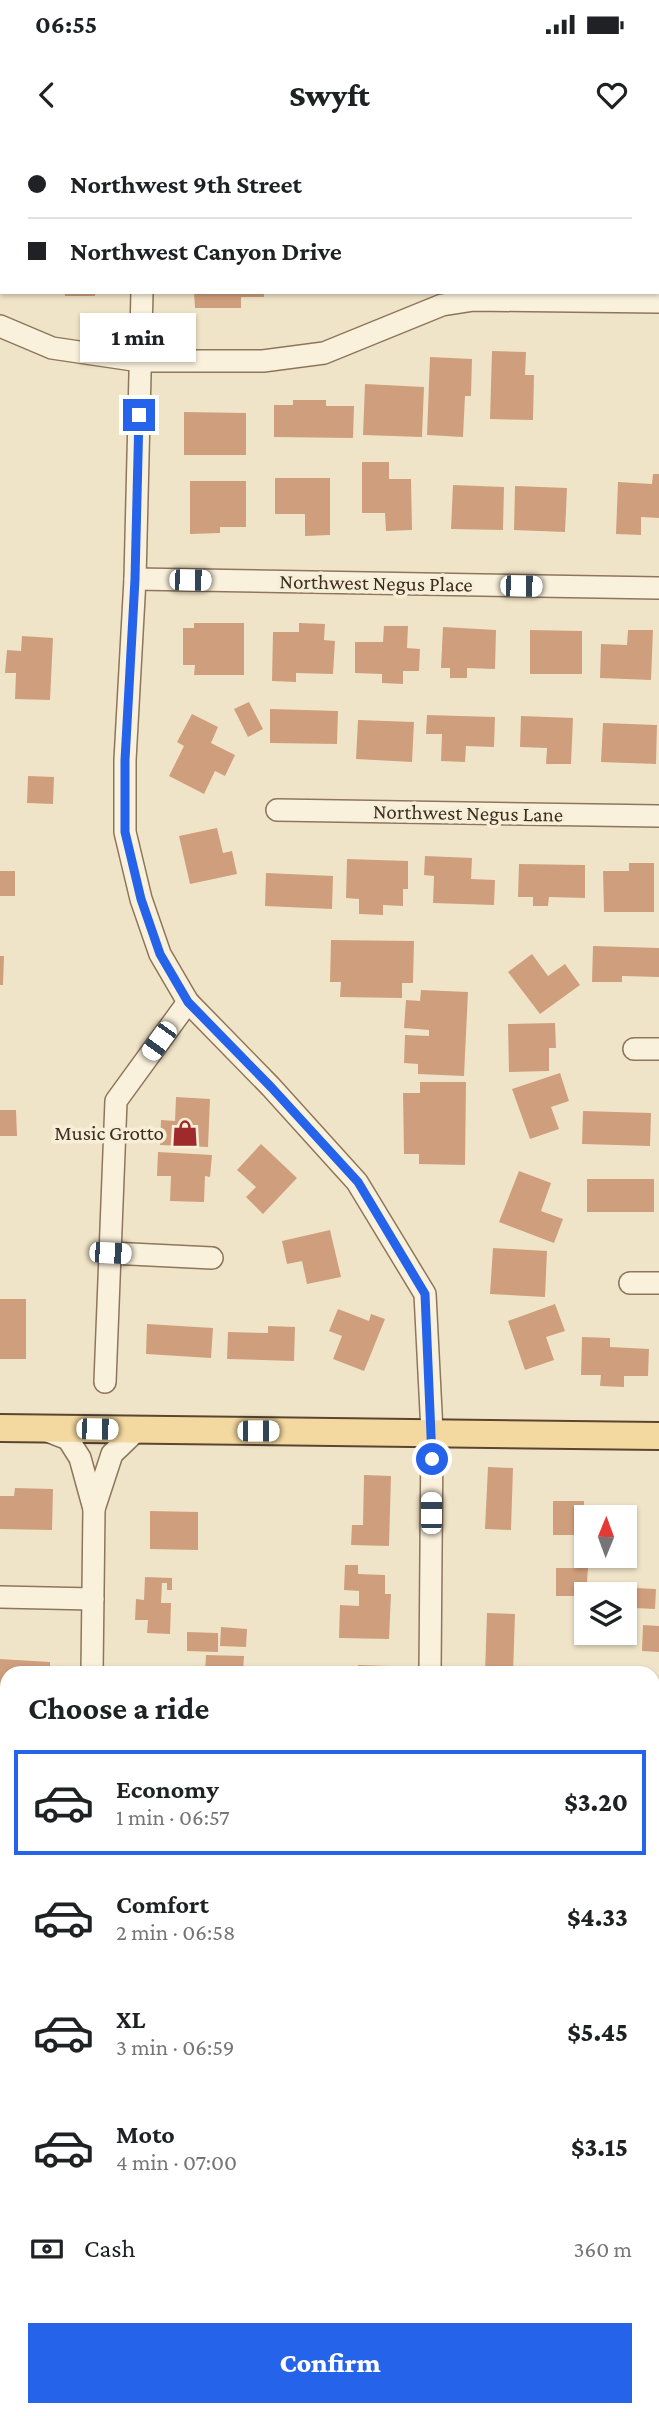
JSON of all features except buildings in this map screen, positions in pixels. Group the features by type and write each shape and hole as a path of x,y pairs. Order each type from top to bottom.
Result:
{"main road":[{"path":"0,1428 659,1436"}],"street":[{"path":"142,294 135,579 125,760 125,832 141,899 160,954 188,1002 358,1182 425,1294 432,1432 430,1666"},
{"path":"0,326 52,348 140,361 263,361 324,353 442,305 474,300 659,302"},
{"name":"Northwest Negus Place","path":"135,579 659,588"},
{"name":"Northwest Negus Lane","path":"277,810 659,816"},
{"path":"105,1382 116,1101 188,1002"},
{"path":"634,1049 659,1049"},
{"path":"110,1253 212,1258"},
{"path":"630,1283 659,1283"},
{"path":"42,1429 68,1439 80,1458 94,1509 92,1666"},
{"path":"94,1509 112,1454 137,1430"},
{"path":"0,1597 93,1599"}],"place":[{"name":"Music Grotto","path":"185,1133"}],"route":[{"path":"139,415 135,579 125,760 125,832 141,899 160,954 188,1002 358,1182 425,1294 432,1459"}]}
